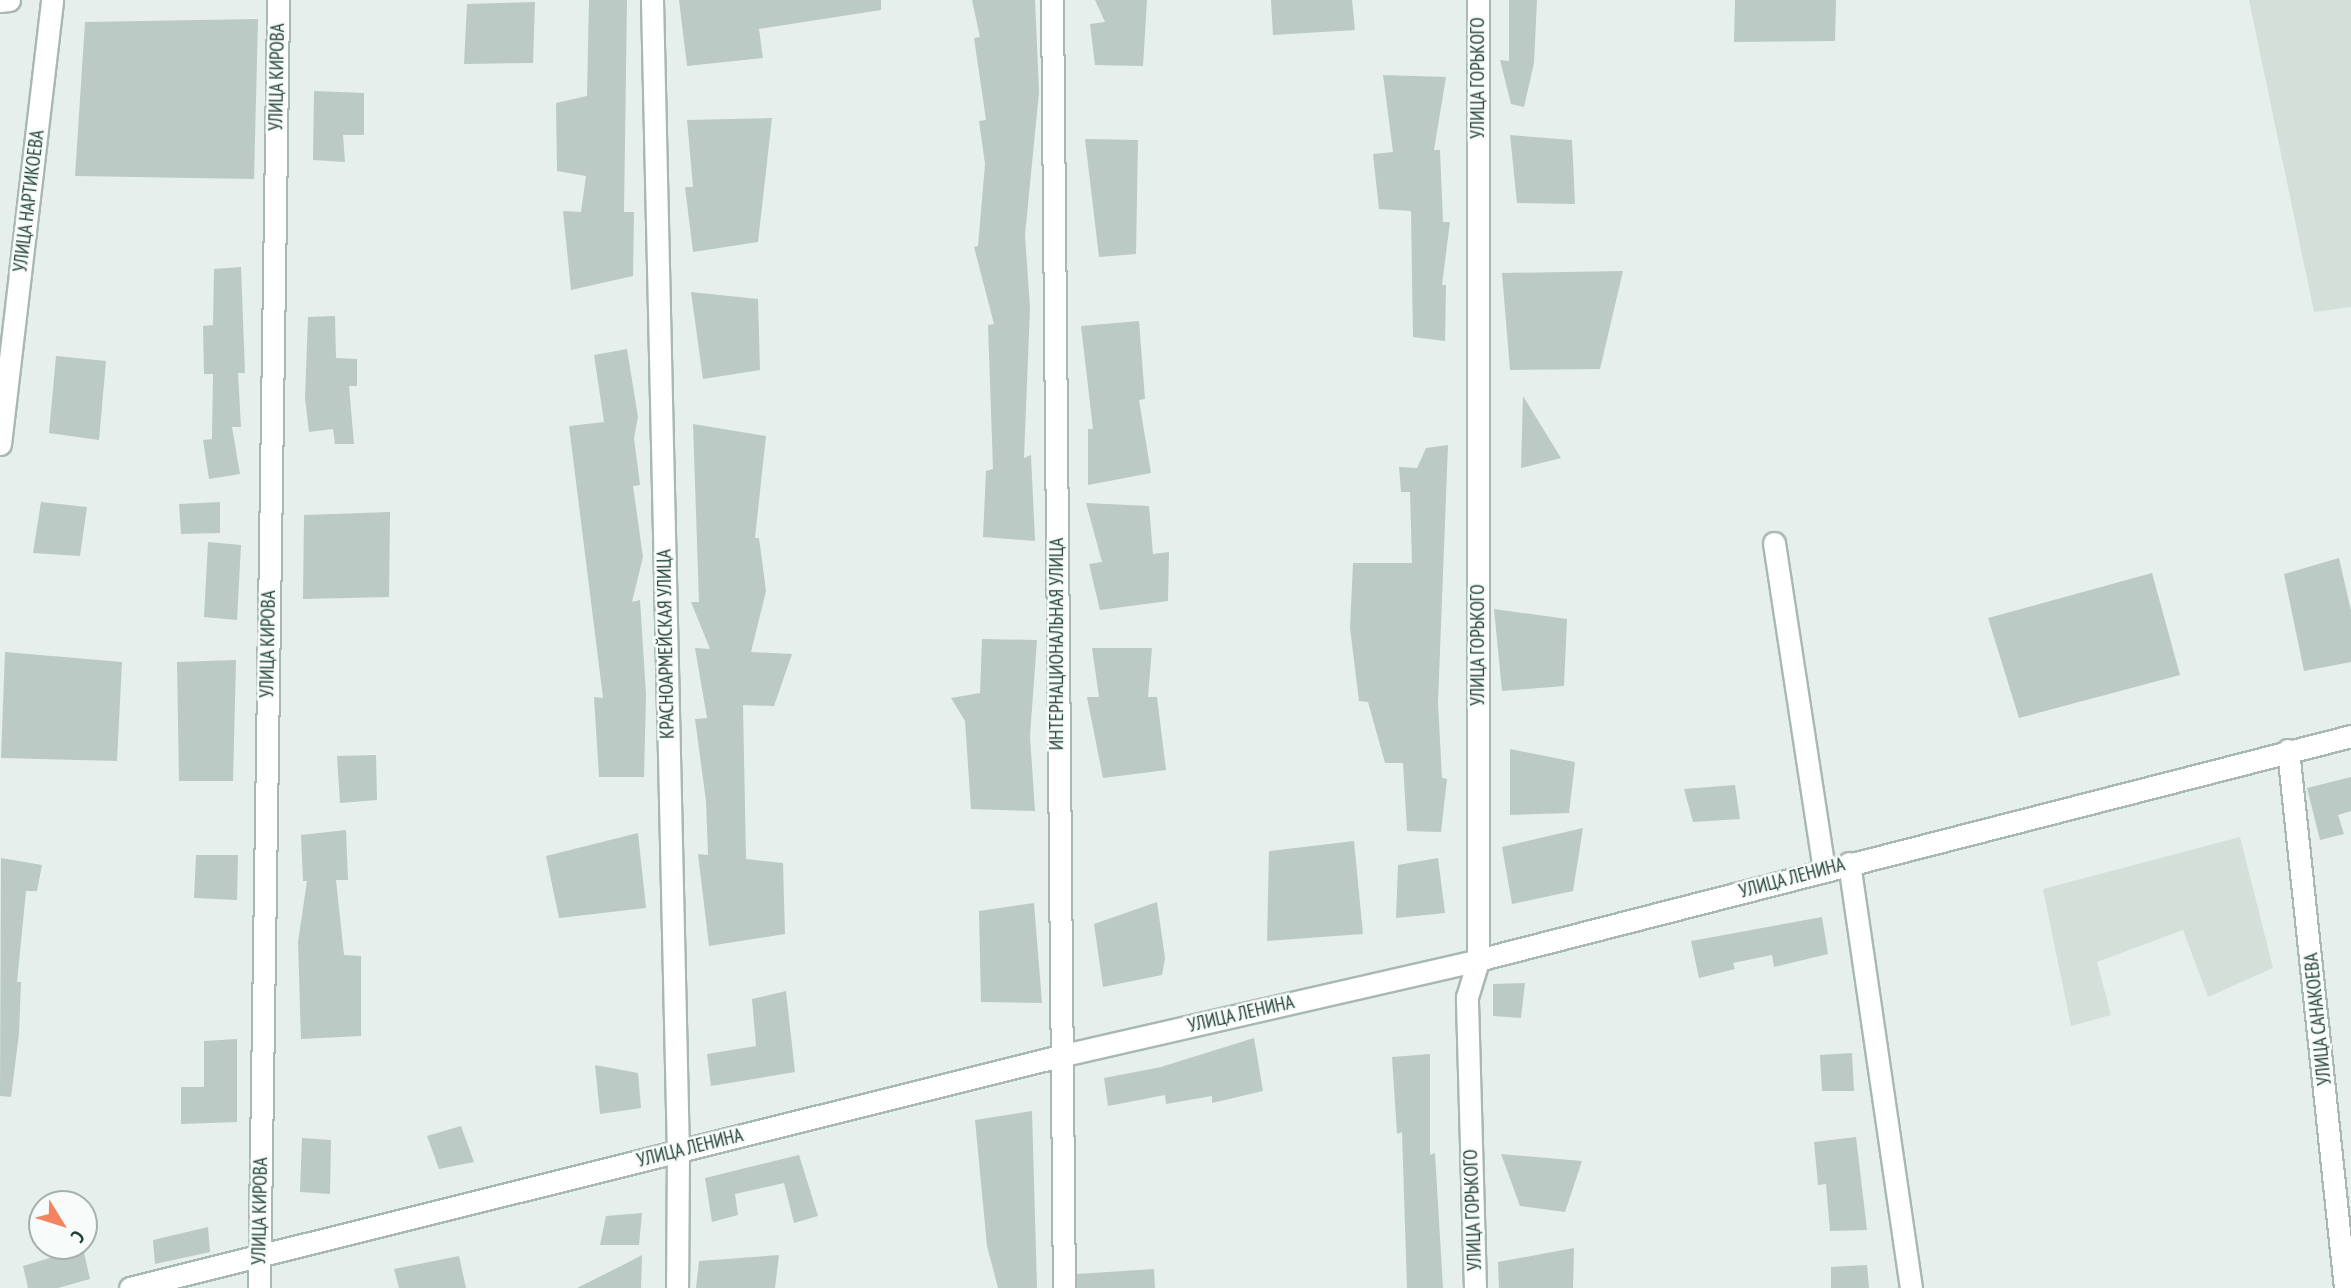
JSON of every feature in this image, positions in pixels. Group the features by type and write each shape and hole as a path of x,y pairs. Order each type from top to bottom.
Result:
{"street":[{"path":"0,1 9,0"},
{"name":"УЛИЦА НАРТИКОЕВА","path":"0,444 52,0"},
{"name":"УЛИЦА КИРОВА","path":"259,1288 278,0"},
{"name":"КРАСНОАРМЕЙСКАЯ УЛИЦА","path":"652,0 678,1151 677,1288"},
{"name":"ИНТЕРНАЦИОНАЛЬНАЯ УЛИЦА","path":"1052,0 1064,1288"},
{"name":"УЛИЦА ГОРЬКОГО","path":"1475,1288 1467,998 1478,960 1478,0"},
{"path":"1774,543 1824,870"},
{"name":"УЛИЦА ЛЕНИНА","path":"130,1288 1060,1056 1478,960 2351,736"},
{"name":"УЛИЦА САНАКОЕВА","path":"2288,750 2345,1288"},
{"path":"1849,863 1911,1288"}],"shaded area":[{"path":"2249,0 2351,0 2351,307 2314,312"},
{"path":"2240,837 2273,968 2208,997 2183,930 2097,962 2111,1015 2071,1026 2043,889"}],"building":[{"path":"589,0 627,0 624,212 634,212 633,276 571,290 563,211 581,212 586,176 557,171 556,103 587,96"},
{"path":"679,0 881,0 881,10 759,29 763,58 687,66"},
{"path":"972,0 1035,0 1039,92 1025,235 1030,308 1024,458 1031,455 1035,541 983,537 986,471 993,469 988,325 994,324 974,247 978,246 985,164 979,121 986,120 974,38 980,37"},
{"path":"1095,0 1147,0 1143,66 1095,65 1090,24 1105,22"},
{"path":"1271,0 1352,0 1355,30 1273,35"},
{"path":"1509,0 1537,0 1534,63 1524,107 1511,104 1500,60 1509,61"},
{"path":"1735,0 1836,0 1835,41 1734,42"},
{"path":"535,2 533,63 464,64 467,4"},
{"path":"258,19 254,179 75,176 85,22"},
{"path":"1383,75 1446,77 1434,150 1440,150 1443,222 1450,222 1442,285 1446,285 1445,341 1413,337 1411,211 1379,209 1373,154 1393,152"},
{"path":"314,91 364,93 364,135 343,135 345,162 313,160"},
{"path":"772,118 758,242 693,252 685,187 693,187 687,120"},
{"path":"1510,135 1572,140 1575,204 1517,203"},
{"path":"1085,139 1138,140 1136,254 1099,257"},
{"path":"241,267 245,373 238,373 241,427 232,427 240,474 209,479 203,440 212,439 213,374 204,374 203,326 213,325 214,269"},
{"path":"1623,271 1600,369 1510,370 1502,273"},
{"path":"691,292 758,299 760,370 703,379"},
{"path":"335,316 336,358 357,359 357,386 349,386 354,444 335,444 333,429 309,432 305,398 308,317"},
{"path":"1139,321 1145,399 1139,400 1151,473 1088,485 1088,429 1093,429 1081,326"},
{"path":"627,349 638,417 634,438 640,485 633,486 643,557 632,602 640,600 646,694 644,777 599,777 594,697 603,698 569,426 604,422 594,355"},
{"path":"56,356 106,361 99,440 49,433"},
{"path":"1523,396 1561,458 1521,468"},
{"path":"693,424 766,436 755,538 759,538 766,591 751,652 792,654 774,706 743,705 746,859 783,863 785,934 709,946 698,854 708,855 706,801 695,719 707,718 695,648 710,649 691,602 699,602"},
{"path":"1448,445 1438,703 1442,778 1447,779 1441,832 1407,831 1403,763 1385,763 1368,702 1359,701 1350,628 1353,563 1412,563 1410,492 1401,492 1399,467 1417,468 1426,448"},
{"path":"41,502 87,507 80,556 33,553"},
{"path":"220,502 220,533 181,534 179,504"},
{"path":"1086,503 1149,506 1153,554 1169,552 1168,601 1100,610 1089,564 1102,562"},
{"path":"390,512 389,597 303,599 304,515"},
{"path":"208,542 241,545 237,620 204,617"},
{"path":"2339,558 2351,611 2351,662 2304,671 2284,574"},
{"path":"2152,573 2180,675 2019,718 1988,618"},
{"path":"1494,609 1567,619 1564,686 1502,691"},
{"path":"982,639 1037,640 1030,736 1035,811 971,809 965,721 951,698 980,693"},
{"path":"1092,648 1152,648 1148,697 1157,697 1166,770 1103,778 1087,697 1099,697"},
{"path":"5,652 122,662 117,761 1,758"},
{"path":"236,660 233,781 179,781 177,662"},
{"path":"1510,749 1575,762 1569,813 1510,815"},
{"path":"376,755 377,800 340,803 337,756"},
{"path":"2351,777 2351,811 2338,815 2344,834 2320,840 2307,788"},
{"path":"1735,785 1740,819 1693,822 1684,789"},
{"path":"1583,828 1573,891 1512,904 1502,847"},
{"path":"346,830 348,880 336,880 344,955 361,956 361,1036 301,1039 298,942 307,881 303,881 301,835"},
{"path":"638,833 646,908 559,918 546,856"},
{"path":"1354,841 1363,934 1267,941 1269,851"},
{"path":"196,855 238,855 237,900 194,898"},
{"path":"1,858 42,865 37,891 26,891 17,982 21,982 19,1034 11,1097 0,1096"},
{"path":"1438,858 1445,913 1396,918 1398,865"},
{"path":"1157,902 1165,958 1162,975 1103,987 1094,924"},
{"path":"1034,903 1042,1003 981,1002 979,911"},
{"path":"1822,917 1828,954 1774,967 1772,955 1733,963 1735,969 1699,978 1691,941"},
{"path":"1525,983 1521,1018 1493,1016 1493,984"},
{"path":"786,991 795,1072 711,1086 707,1054 756,1046 752,999"},
{"path":"1254,1038 1263,1091 1212,1103 1212,1096 1166,1104 1165,1095 1108,1106 1104,1078 1161,1067"},
{"path":"237,1039 237,1122 181,1124 181,1087 204,1087 204,1041"},
{"path":"1852,1053 1854,1091 1822,1091 1820,1055"},
{"path":"1430,1054 1430,1155 1435,1153 1443,1288 1407,1288 1402,1132 1397,1134 1392,1057"},
{"path":"595,1065 638,1073 641,1108 600,1114"},
{"path":"1032,1111 1037,1288 998,1288 987,1246 975,1120"},
{"path":"461,1126 474,1162 439,1169 427,1136"},
{"path":"1856,1137 1867,1230 1830,1231 1826,1184 1818,1185 1814,1142"},
{"path":"302,1138 331,1140 330,1194 300,1192"},
{"path":"1501,1154 1582,1161 1565,1212 1520,1206"},
{"path":"799,1155 818,1216 794,1223 784,1183 735,1194 738,1215 712,1222 705,1178"},
{"path":"642,1213 639,1245 600,1245 606,1216"},
{"path":"208,1227 210,1252 155,1264 153,1240"},
{"path":"1574,1248 1573,1288 1499,1288 1498,1262"},
{"path":"642,1255 641,1288 577,1288 625,1264"},
{"path":"779,1255 775,1288 696,1288 699,1261"},
{"path":"459,1256 466,1288 399,1288 394,1269"},
{"path":"43,1260 86,1260 90,1279 58,1288 28,1288 23,1266"},
{"path":"1867,1265 1869,1288 1831,1288 1831,1267"},
{"path":"1154,1269 1155,1288 1077,1288 1077,1274"}]}
